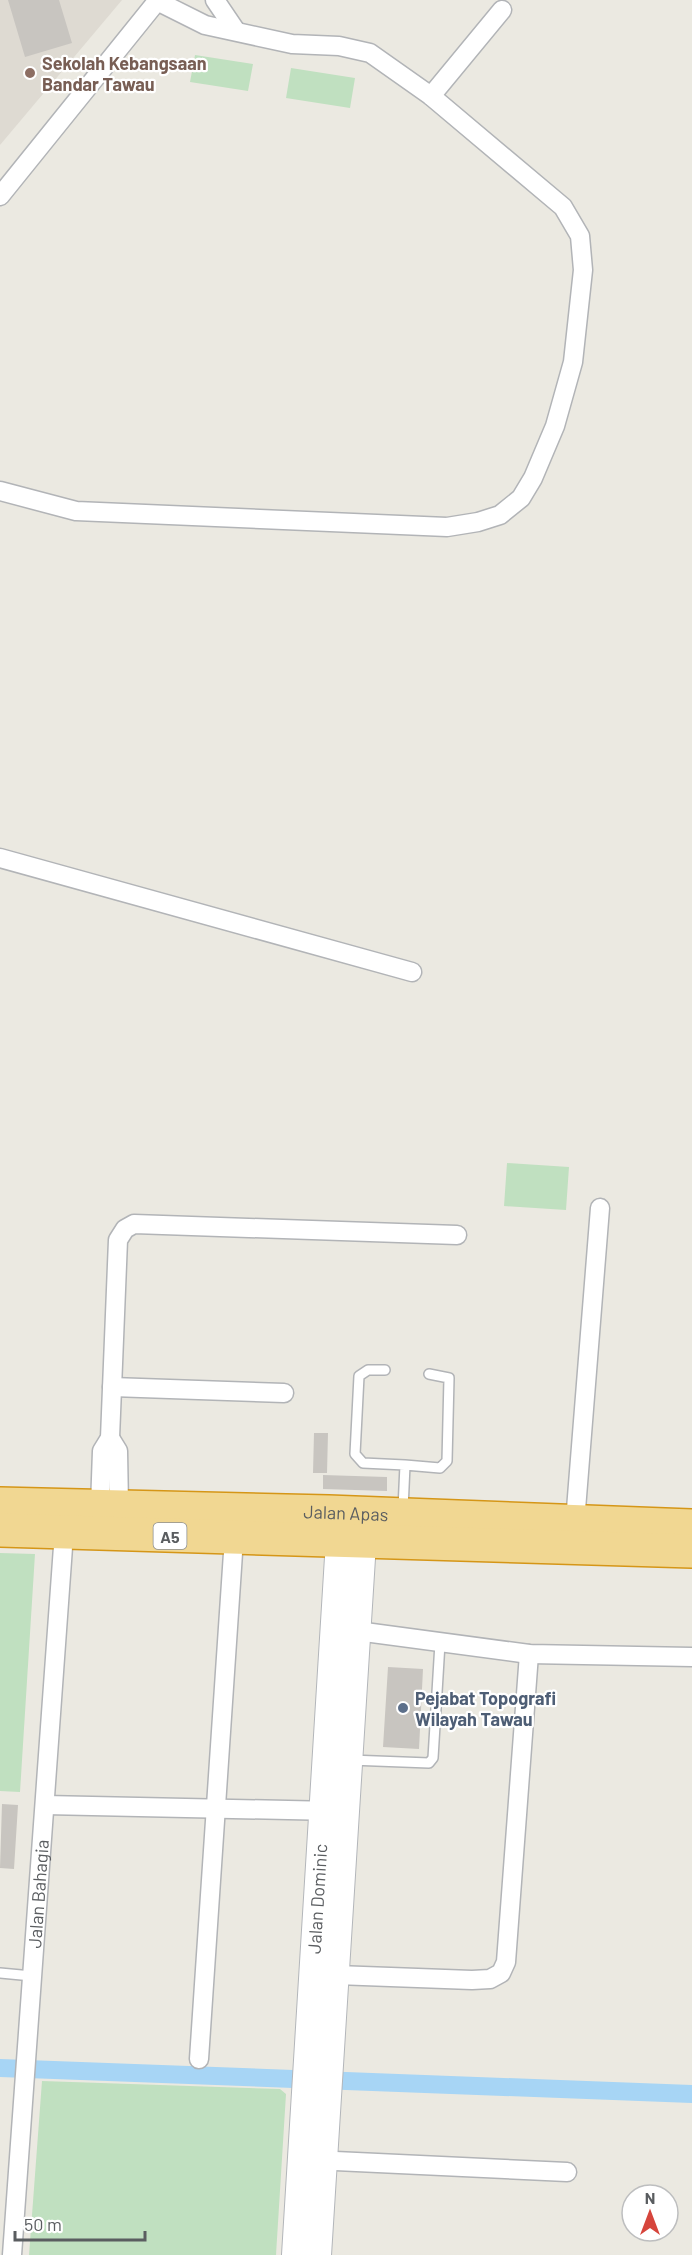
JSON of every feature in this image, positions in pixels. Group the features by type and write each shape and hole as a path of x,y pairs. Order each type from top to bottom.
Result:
{"highway":[{"name":"Jalan Apas","path":"0,1504 109,1506 344,1532 692,1551"},
{"name":"Jalan Apas","path":"0,1530 234,1538 344,1532 403,1517 692,1526"}],"street":[{"path":"214,0 236,31"},
{"path":"0,196 157,1 197,22 292,45 339,46 370,53 431,96 563,207 580,236 583,270 573,362 555,426 533,478 521,498 500,515 478,522 447,527 76,511 0,491"},
{"path":"431,96 502,10"},
{"path":"0,858 412,972"},
{"path":"575,1522 600,1208"},
{"path":"109,1506 102,1451 110,1438 118,1240 125,1229 134,1224 457,1235"},
{"path":"112,1387 284,1393"},
{"name":"Jalan Dominic","path":"319,2063 336,1975 334,1811 350,1760 357,1631 344,1532"},
{"name":"Jalan Dominic","path":"318,2255 313,2160 334,1811 344,1532"},
{"name":"Jalan Bahagia","path":"12,2255 64,1533"},
{"path":"199,2059 234,1538"},
{"path":"357,1631 528,1654 692,1657"},
{"path":"336,1975 472,1980 490,1979 501,1973 506,1962 528,1654"},
{"path":"45,1805 334,1811"},
{"path":"313,2160 567,2172"},
{"name":"Jalan Dominic","path":"295,2255 313,2160"}],"lane":[{"path":"385,1370 368,1370 359,1376 355,1454 363,1463 440,1468 447,1461 449,1378 429,1374"},
{"path":"403,1517 405,1465"},
{"path":"350,1760 424,1764 429,1763 433,1758 440,1643"},
{"path":"0,1973 32,1976"}],"shaded area":[{"name":"Sekolah Kebangsaan Bandar Tawau","path":"0,0 122,0 0,145"}],"green space":[{"path":"195,55 253,64 248,91 190,82"},
{"path":"291,68 355,78 350,108 286,98"},
{"path":"507,1163 569,1167 566,1210 504,1206"},
{"path":"0,1553 35,1554 20,1792 0,1791"},
{"path":"42,2081 280,2089 286,2094 276,2255 29,2255"}],"building":[{"path":"8,0 59,0 72,43 25,57"},
{"path":"314,1433 328,1433 327,1473 313,1473"},
{"path":"323,1475 387,1477 387,1491 323,1489"},
{"name":"Pejabat Topografi Wilayah Tawau","path":"388,1667 423,1669 419,1749 383,1747"},
{"path":"2,1804 18,1805 14,1869 0,1868"}],"waterway":[{"path":"0,2068 692,2094"}],"place":[{"name":"Sekolah Kebangsaan Bandar Tawau","path":"30,73"},
{"name":"Pejabat Topografi Wilayah Tawau","path":"403,1708"}]}
